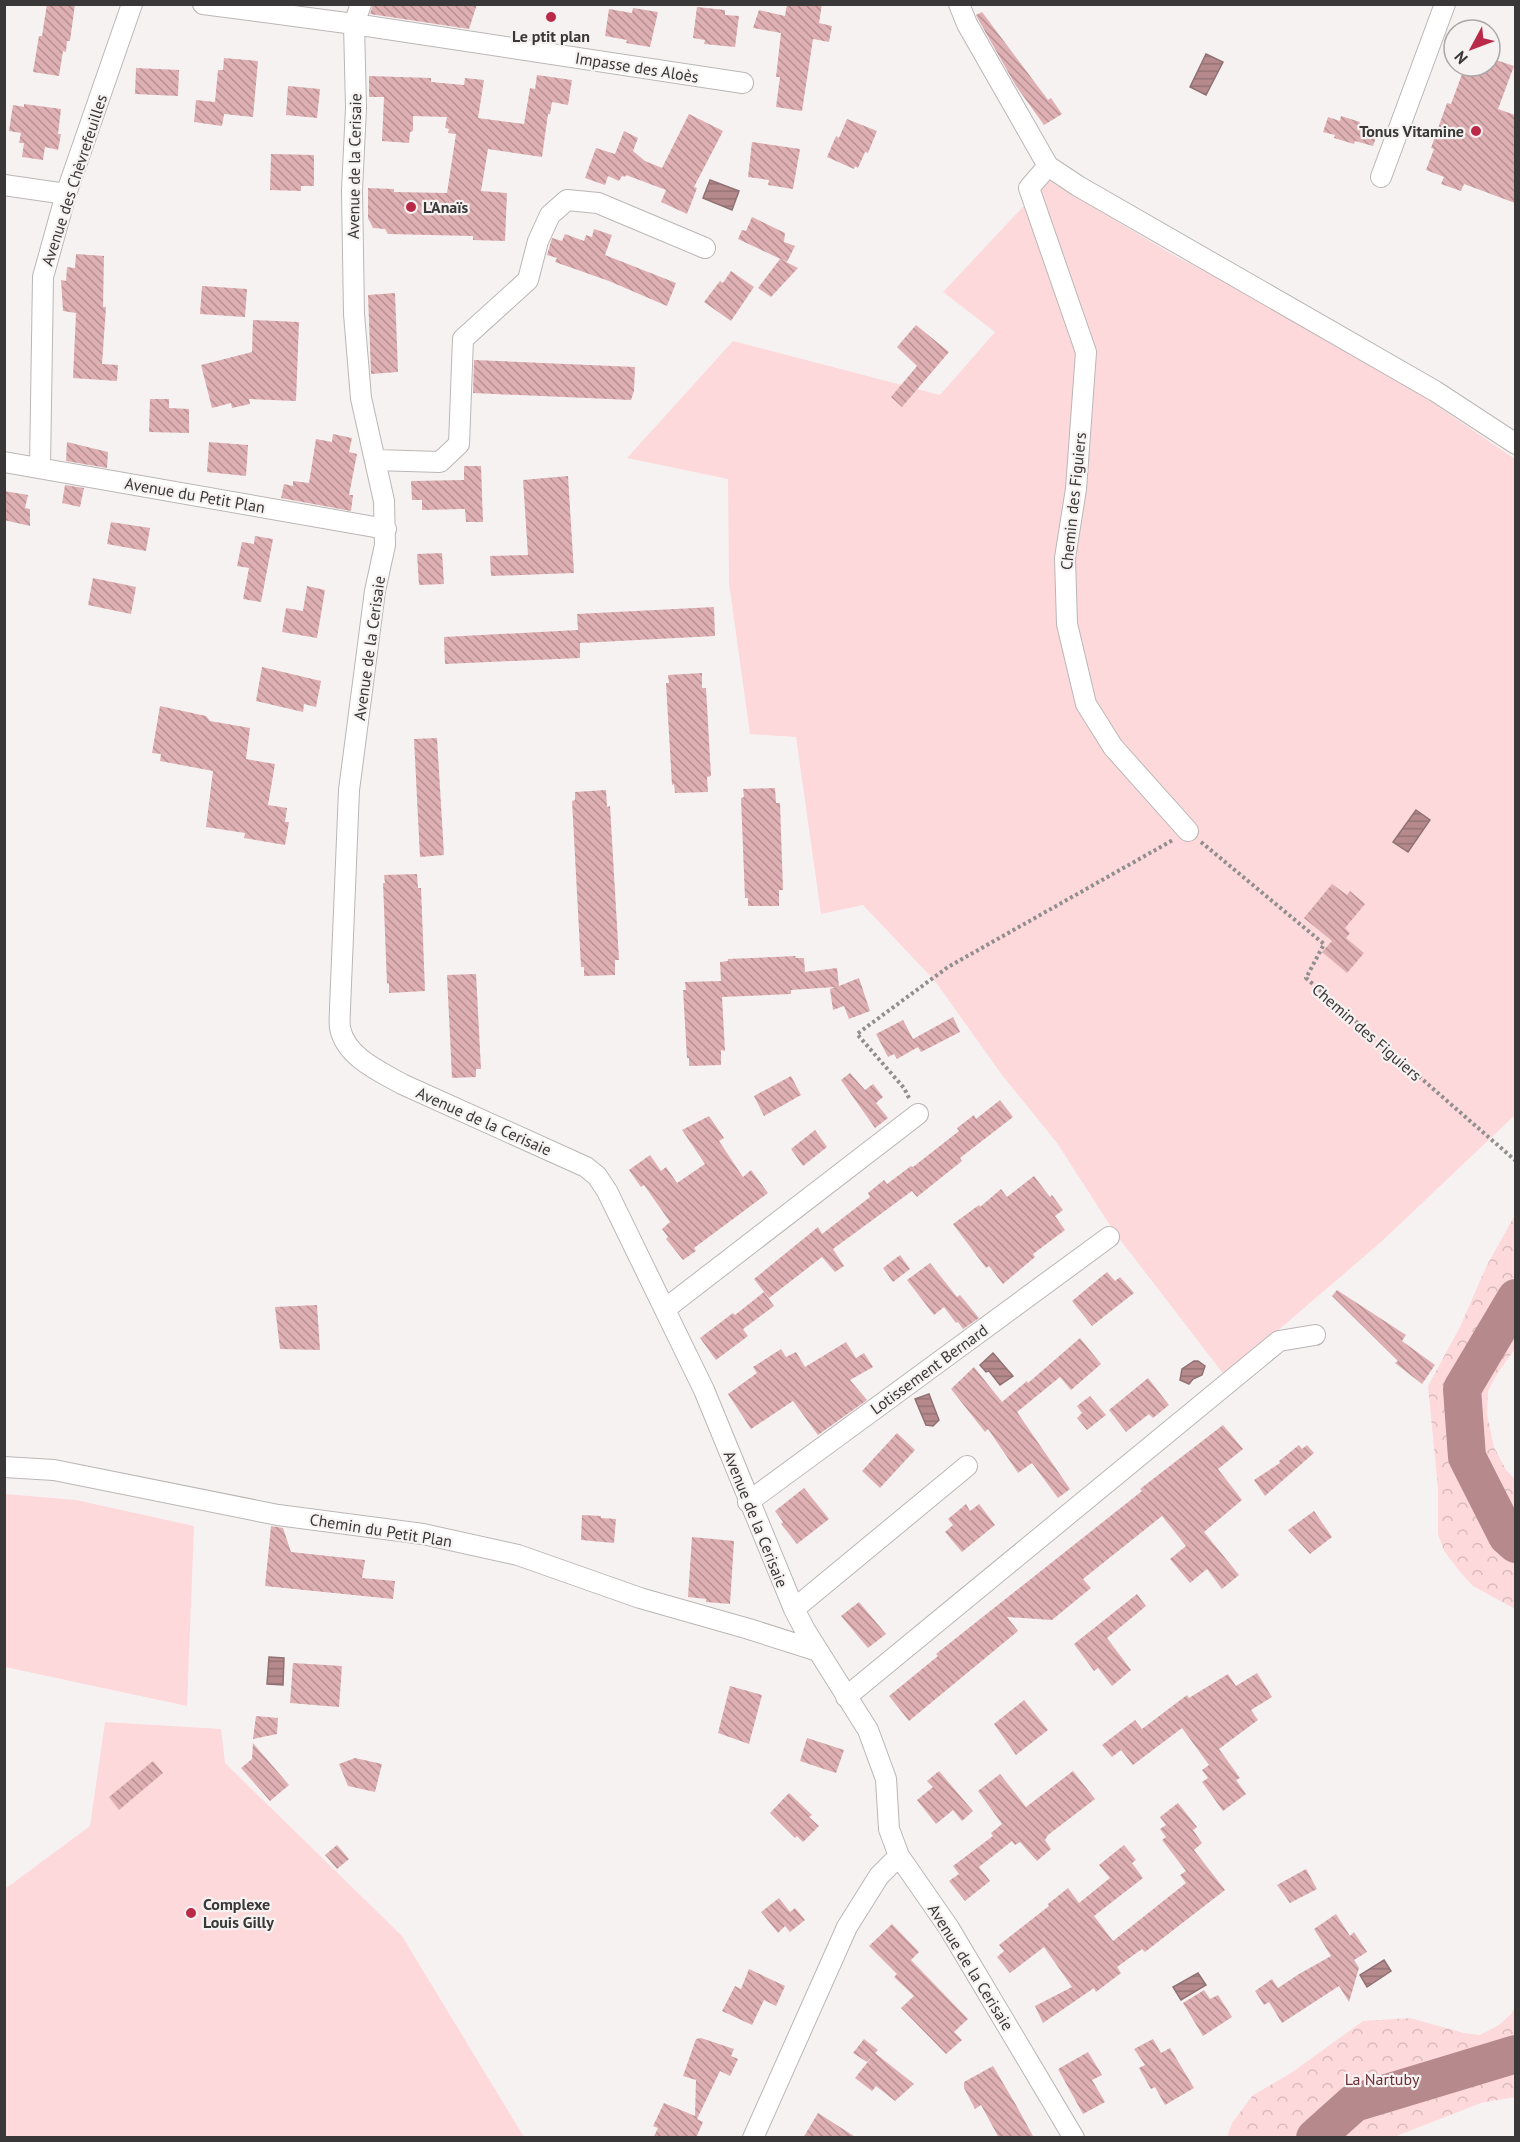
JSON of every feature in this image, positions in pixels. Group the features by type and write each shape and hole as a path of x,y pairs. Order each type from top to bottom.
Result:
{"street":[{"name":"Avenue des Chèvrefeuilles","path":"40,467 43,277 66,194 132,4"},
{"path":"203,4 354,24"},
{"name":"Avenue de la Cerisaie","path":"361,4 354,24 356,108 352,190 354,314 361,398 384,501 386,529 385,545 375,591 349,790 340,1029 346,1044 373,1068 402,1084 586,1167 597,1176 607,1191 704,1390 748,1502 794,1609 868,1730 886,1779 890,1829 899,1856 949,1928 1074,2138"},
{"path":"959,4 967,24 1048,166 1078,186 1435,391 1515,444"},
{"path":"1381,177 1445,4"},
{"name":"Impasse des Aloès","path":"354,24 743,83"},
{"name":"Chemin des Figuiers","path":"1048,166 1029,188 1086,352 1077,489 1065,558 1067,624 1086,704 1113,747 1188,831"},
{"path":"4,185 66,194"},
{"path":"375,460 440,462 459,444 463,339 528,280 538,241 550,215 567,200 598,203 705,248"},
{"name":"Avenue du Petit Plan","path":"4,462 386,529"},
{"path":"664,1309 918,1114"},
{"name":"Lotissement Bernard","path":"748,1502 1109,1237"},
{"path":"846,1697 1279,1341 1315,1335"},
{"path":"794,1609 967,1466"},
{"name":"Chemin du Petit Plan","path":"4,1467 54,1470 278,1515 423,1534 518,1555 640,1598 818,1651"},
{"path":"753,2138 848,1927 879,1875 899,1856"}],"path":[{"path":"918,1114 904,1088 857,1034 948,967 1188,831"},
{"name":"Chemin des Figuiers","path":"1188,831 1324,944 1306,978 1515,1161"}],"green space":[{"path":"1048,180 1175,256 1275,307 1405,384 1515,459 1515,1115 1381,1242 1225,1376 1115,1233 1057,1143 1002,1075 935,981 863,905 821,914 796,737 750,734 729,583 728,479 627,458 733,341 940,395 995,332 943,292"},
{"path":"1515,1215 1515,1349 1488,1391 1487,1414 1494,1447 1506,1470 1515,1479 1515,1609 1473,1586 1444,1551 1438,1534 1438,1489 1428,1386 1460,1327 1486,1267"},
{"path":"5,1494 76,1500 194,1526 187,1706 5,1667"},
{"name":"Complexe Louis Gilly","path":"105,1722 221,1729 225,1763 402,1936 524,2137 5,2138 5,1889 90,1826"},
{"name":"La Nartuby","path":"1515,2007 1515,2097 1481,2103 1394,2137 1227,2137 1232,2123 1253,2095 1291,2073 1363,2021 1410,2018 1464,2033 1480,2035 1499,2025"}],"shaded area":[{"path":"1206,54 1223,62 1206,95 1190,87"},
{"path":"710,180 739,191 732,210 703,198"},
{"path":"1416,810 1430,820 1408,852 1393,842"},
{"path":"993,1353 1013,1376 1000,1385 989,1371 986,1372 980,1365"},
{"path":"1194,1361 1205,1366 1202,1375 1193,1379 1189,1384 1180,1380 1182,1369"},
{"path":"929,1394 939,1420 933,1426 926,1425 915,1399"},
{"path":"269,1657 284,1658 283,1685 267,1684"},
{"path":"1384,1960 1391,1971 1367,1987 1360,1975"},
{"path":"1198,1973 1206,1985 1181,2000 1173,1987"}],"building":[{"path":"47,4 75,4 70,41 67,41 66,52 63,51 59,76 33,72"},
{"path":"373,4 477,4 469,29 370,14"},
{"path":"787,4 822,4 819,23 832,26 829,42 813,39 802,111 776,107 780,77 776,77 781,33 753,28 759,10 785,16"},
{"path":"697,7 725,10 725,15 739,16 735,47 704,44 705,40 693,38"},
{"path":"633,8 658,12 650,47 626,43 627,40 605,36 609,9 632,13"},
{"path":"982,12 1048,100 1051,98 1062,114 1044,125 1016,86 978,19 976,15"},
{"path":"224,58 258,61 253,117 224,114 222,126 194,122 196,100 215,102 218,70 223,70"},
{"name":"Tonus Vitamine","path":"1502,62 1514,66 1498,109 1515,115 1515,203 1464,184 1461,191 1441,184 1444,177 1426,170 1434,149 1431,148 1447,103 1451,104 1461,78 1502,78"},
{"path":"136,68 179,70 178,96 135,94"},
{"path":"537,75 572,80 568,105 552,102 542,157 488,149 481,191 507,193 505,241 473,240 473,236 388,234 385,229 373,228 368,218 368,188 394,189 394,192 447,193 456,134 448,133 449,129 445,128 447,117 413,116 413,131 410,132 409,143 382,141 384,97 369,97 369,76 431,78 431,82 464,85 465,78 484,80 478,118 524,124 530,88 535,89"},
{"path":"288,86 320,89 317,118 286,115"},
{"path":"24,104 61,109 58,134 61,134 58,150 45,147 43,160 22,157 24,143 19,143 21,133 9,131 13,105 24,107"},
{"path":"689,114 723,131 694,187 697,188 687,214 661,202 666,190 626,175 622,176 619,181 608,176 605,185 585,178 596,148 615,154 624,131 638,138 633,151 645,161 662,168"},
{"path":"1341,116 1360,122 1359,126 1378,132 1373,146 1355,141 1354,144 1323,132 1328,117 1340,121"},
{"path":"847,119 877,131 868,153 865,152 858,168 855,166 854,169 827,157 836,136 839,138"},
{"path":"752,142 800,149 793,189 768,185 769,180 748,177"},
{"path":"271,154 314,155 314,186 301,186 301,191 270,190"},
{"path":"752,217 785,233 784,242 795,246 787,262 738,239 742,230 746,231"},
{"path":"594,229 612,235 605,255 676,283 667,306 609,281 555,262 557,258 547,255 552,238 562,241 565,234 584,241 586,235 592,237"},
{"path":"76,254 104,256 103,307 106,307 102,364 118,365 117,381 73,378 76,313 63,311 61,280 66,281 67,267 75,268"},
{"path":"780,259 798,268 771,297 758,288"},
{"path":"731,271 754,287 731,321 704,302 720,281 723,283"},
{"path":"202,286 247,289 245,317 200,314"},
{"path":"395,293 398,372 371,374 368,295"},
{"path":"253,320 299,322 296,401 249,399 250,404 232,408 231,403 212,408 201,365 252,352"},
{"path":"916,325 949,352 902,407 891,397 917,366 897,347"},
{"path":"474,360 635,367 634,391 631,400 473,393"},
{"path":"150,399 169,399 169,408 189,409 189,433 149,432"},
{"path":"333,434 352,438 349,452 357,454 349,495 353,495 351,511 281,498 284,484 293,486 293,481 309,483 316,439 332,442"},
{"path":"67,442 108,452 107,468 66,461"},
{"path":"209,442 248,445 246,476 207,472"},
{"path":"464,466 481,466 483,522 466,522 465,509 422,510 422,500 412,500 411,481 464,480"},
{"path":"568,476 574,573 491,576 490,556 528,555 523,480"},
{"path":"65,485 84,488 80,507 62,503"},
{"path":"4,491 28,495 25,508 30,509 30,526 4,520"},
{"path":"111,522 150,528 146,551 107,544"},
{"path":"255,536 273,539 261,602 243,599 249,568 237,566 242,542 254,544"},
{"path":"442,553 444,584 419,585 417,554"},
{"path":"93,578 136,587 131,614 88,605"},
{"path":"307,586 325,590 317,638 282,632 286,608 303,611"},
{"path":"714,607 715,636 580,643 580,658 445,664 444,637 578,630 577,614"},
{"path":"262,667 321,681 316,707 304,704 303,712 256,701"},
{"path":"702,673 702,688 706,688 711,776 707,777 708,792 675,793 674,784 672,785 666,683 669,683 668,675"},
{"path":"160,706 206,716 210,721 250,728 246,759 275,764 268,805 287,808 285,822 289,822 285,845 244,838 245,833 206,827 213,771 160,761 161,754 152,753"},
{"path":"437,738 444,855 420,857 414,739"},
{"path":"775,788 776,803 780,803 783,890 779,890 779,906 748,906 748,898 745,898 741,798 744,797 743,789"},
{"path":"606,790 607,807 610,806 619,960 615,960 615,975 584,976 584,967 581,967 572,801 575,800 575,792"},
{"path":"417,874 418,888 421,888 425,991 389,993 384,875"},
{"path":"1332,884 1347,895 1350,891 1365,904 1345,928 1350,933 1346,938 1364,953 1347,973 1322,952 1332,941 1304,918"},
{"path":"796,956 795,958 804,958 805,972 837,968 839,986 859,978 870,1011 849,1019 844,1006 833,1010 830,989 835,987 791,990 791,994 722,997 725,1051 721,1050 721,1065 689,1066 683,990 686,990 685,982 721,981 720,962 728,961 728,959"},
{"path":"476,974 481,1069 476,1069 476,1077 452,1078 447,975"},
{"path":"953,1017 960,1032 921,1052 918,1047 897,1059 894,1054 888,1057 876,1034 903,1020 913,1039"},
{"path":"850,1073 865,1090 873,1084 883,1097 876,1103 888,1118 875,1128 841,1080"},
{"path":"791,1076 801,1095 764,1116 754,1096"},
{"path":"1000,1100 1013,1117 960,1158 962,1161 917,1197 912,1191 833,1249 844,1266 835,1272 822,1257 769,1298 754,1279 818,1227 822,1234 870,1197 868,1193 884,1180 887,1184 911,1166 913,1167 959,1131 957,1128 974,1115 976,1119"},
{"path":"709,1116 724,1138 719,1141 743,1177 751,1170 768,1193 694,1248 696,1251 683,1260 666,1239 668,1237 662,1229 670,1222 644,1185 641,1187 629,1170 650,1155 661,1171 666,1167 677,1183 705,1164 682,1130"},
{"path":"815,1130 827,1147 803,1166 791,1149"},
{"path":"1034,1176 1063,1210 1055,1216 1065,1230 1033,1254 1035,1257 1003,1284 989,1266 986,1268 953,1224 979,1205 980,1207 1001,1189 1007,1197"},
{"path":"900,1255 910,1269 893,1282 883,1268"},
{"path":"930,1263 957,1297 960,1295 979,1318 963,1329 944,1307 934,1315 907,1280"},
{"path":"1107,1272 1115,1281 1120,1277 1134,1293 1092,1326 1072,1301"},
{"path":"1337,1290 1406,1335 1402,1341 1435,1365 1422,1384 1395,1363 1398,1361 1332,1296"},
{"path":"764,1292 774,1306 743,1329 748,1336 716,1360 700,1338"},
{"path":"317,1305 320,1350 280,1349 275,1307"},
{"path":"1080,1338 1101,1364 1071,1390 1060,1377 1017,1412 1070,1489 1058,1498 1032,1463 1018,1473 988,1429 985,1432 951,1389 974,1367 1002,1402 1027,1381 1028,1383"},
{"path":"846,1342 856,1358 864,1353 873,1367 850,1380 867,1400 818,1435 793,1401 751,1429 728,1394 757,1373 753,1367 781,1349 786,1357 796,1352 805,1367"},
{"path":"1148,1378 1169,1405 1153,1418 1149,1414 1126,1432 1109,1410"},
{"path":"1090,1396 1106,1415 1087,1430 1077,1418 1082,1413 1077,1406"},
{"path":"1223,1425 1243,1449 1218,1469 1242,1500 1204,1532 1239,1575 1222,1589 1207,1569 1190,1583 1170,1559 1186,1546 1162,1516 1083,1579 1091,1588 1052,1620 1007,1617 1018,1631 909,1721 889,1696 938,1656 936,1654"},
{"path":"897,1433 915,1450 880,1488 862,1471"},
{"path":"1299,1445 1302,1449 1307,1445 1314,1453 1265,1496 1254,1480 1280,1463 1279,1461"},
{"path":"804,1488 829,1519 797,1544 781,1524 783,1522 775,1511"},
{"path":"966,1504 970,1511 979,1504 995,1525 962,1552 945,1532 953,1525 948,1519"},
{"path":"1314,1511 1332,1537 1310,1554 1288,1530"},
{"path":"582,1515 616,1519 614,1543 581,1540"},
{"path":"271,1526 283,1528 291,1552 365,1560 362,1578 395,1581 393,1599 265,1586"},
{"path":"692,1537 734,1541 730,1604 706,1602 706,1599 688,1597"},
{"path":"1137,1594 1146,1606 1107,1638 1131,1670 1112,1686 1098,1668 1094,1671 1074,1644"},
{"path":"859,1602 886,1634 868,1648 841,1616"},
{"path":"293,1663 342,1666 339,1707 290,1703"},
{"path":"1257,1673 1272,1697 1251,1710 1258,1720 1219,1749 1240,1778 1236,1780 1246,1794 1223,1811 1202,1782 1208,1778 1202,1770 1209,1765 1182,1728 1133,1765 1121,1750 1112,1757 1102,1745 1135,1720 1142,1729 1187,1695 1189,1698 1228,1674 1236,1686"},
{"path":"730,1686 762,1695 749,1744 718,1733"},
{"path":"1024,1700 1048,1730 1016,1755 994,1724"},
{"path":"256,1716 278,1718 277,1734 253,1739"},
{"path":"807,1738 844,1750 836,1773 800,1761"},
{"path":"253,1743 289,1785 270,1801 241,1768 252,1759"},
{"path":"355,1758 382,1764 375,1792 348,1786 339,1764"},
{"path":"153,1761 163,1773 119,1810 109,1797"},
{"path":"939,1771 973,1811 962,1821 953,1810 936,1824 917,1800 933,1787 927,1781"},
{"path":"1073,1771 1095,1799 1048,1835 1045,1840 1051,1849 1037,1861 1020,1842 1015,1845 1012,1841 979,1867 990,1881 965,1901 949,1881 959,1874 953,1866 993,1836 991,1833 1002,1824 978,1791 1000,1774 1026,1807"},
{"path":"789,1793 812,1815 809,1817 819,1826 803,1842 797,1836 795,1838 770,1813"},
{"path":"1178,1803 1197,1827 1193,1830 1202,1843 1194,1850 1225,1890 1145,1952 1142,1949 1117,1967 1121,1973 1096,1992 1094,1988 1043,2023 1035,2006 1072,1987 1044,1947 1010,1973 997,1957 1004,1951 999,1945 1068,1888 1079,1903 1110,1878 1099,1865 1124,1845 1136,1860 1132,1863 1143,1878 1094,1916 1113,1941 1186,1883 1180,1875 1186,1871 1162,1840 1166,1837 1160,1829 1166,1825 1160,1817"},
{"path":"337,1845 349,1859 337,1869 325,1855"},
{"path":"1306,1869 1317,1889 1290,1903 1277,1885"},
{"path":"779,1898 790,1912 795,1908 805,1920 790,1932 785,1926 778,1933 761,1912"},
{"path":"1336,1914 1350,1936 1354,1932 1367,1952 1354,1960 1359,1968 1349,2002 1339,1986 1282,2023 1269,2002 1264,2005 1255,1991 1272,1979 1278,1988 1331,1956 1314,1929"},
{"path":"892,1924 919,1952 911,1960 968,2019 954,2032 962,2040 946,2054 901,2008 914,1996 894,1977 897,1974 869,1946"},
{"path":"749,1969 785,1986 776,2006 764,2000 752,2025 722,2011 735,1986 741,1989"},
{"path":"1204,1990 1210,1999 1218,1995 1232,2017 1203,2036 1183,2003"},
{"path":"701,2038 734,2049 731,2056 738,2059 730,2076 720,2071 697,2119 703,2122 696,2138 653,2138 658,2128 653,2126 664,2103 695,2116 696,2080 683,2076 696,2039"},
{"path":"864,2039 878,2050 867,2062 853,2053"},
{"path":"1153,2039 1161,2053 1170,2048 1194,2088 1165,2105 1155,2087 1151,2089 1139,2068 1145,2065 1134,2049"},
{"path":"1088,2052 1102,2075 1092,2080 1105,2102 1083,2114 1058,2069"},
{"path":"875,2053 914,2084 895,2101 876,2086 872,2091 855,2078"},
{"path":"993,2066 1034,2138 999,2138 981,2105 975,2109 964,2088 964,2082"},
{"path":"818,2113 857,2138 803,2138"}],"waterway":[{"name":"La Nartuby","path":"1516,1298 1462,1389 1467,1457 1507,1536 1516,1544"},
{"name":"La Nartuby","path":"1315,2138 1354,2103 1516,2054"}],"place":[{"name":"Le ptit plan","path":"551,17"},
{"name":"Tonus Vitamine","path":"1476,131"},
{"name":"L'Anaïs","path":"411,207"},
{"name":"Complexe Louis Gilly","path":"191,1913"}]}
